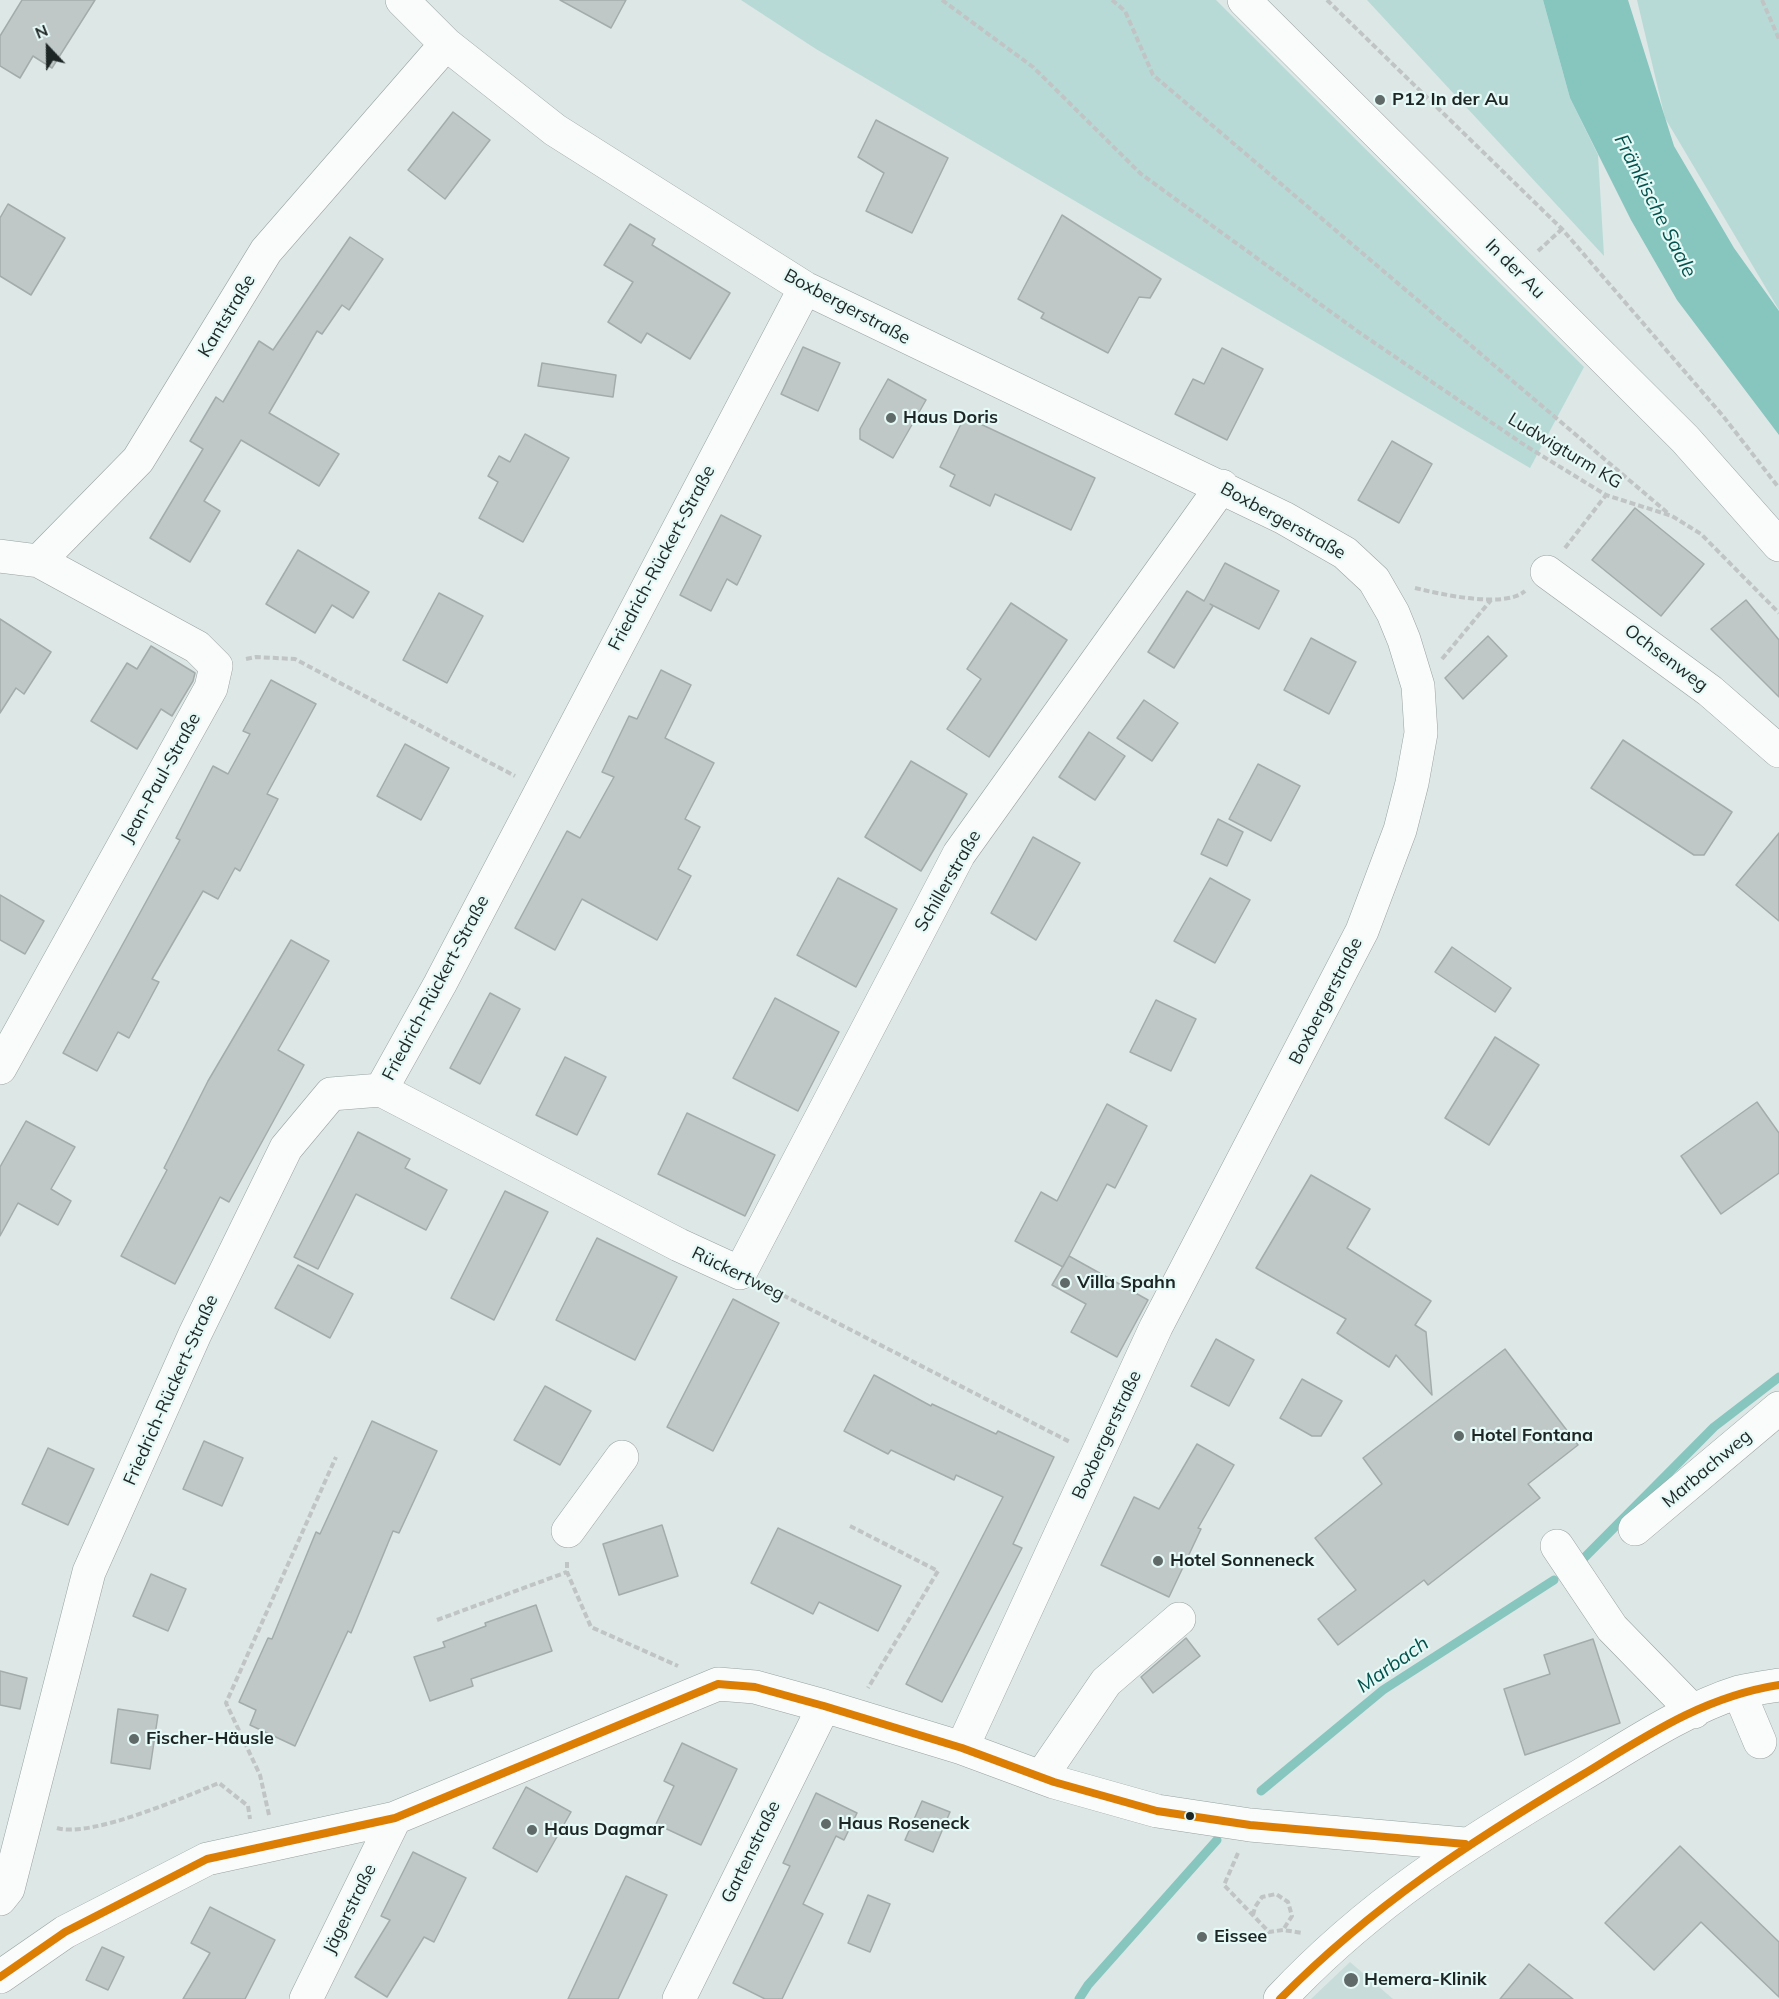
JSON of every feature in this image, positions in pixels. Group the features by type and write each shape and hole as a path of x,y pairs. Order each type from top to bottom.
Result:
{"street":[{"name":"Boxbergerstraße","path":"402,0 446,44 555,130 805,288 1222,486 1318,536 1345,553 1374,580 1400,631 1418,686 1421,733 1412,783 1387,868 1362,931 1156,1327 962,1748"},
{"name":"In der Au","path":"1244,0 1685,439 1779,545"},
{"name":"Kantstraße","path":"39,561 138,460 266,251 446,44"},
{"name":"Friedrich-Rückert-Straße","path":"0,1899 8,1889 89,1572 195,1334 286,1148 331,1094 381,1090 440,984 805,288"},
{"name":"Schillerstraße","path":"740,1273 959,854 1222,486"},
{"path":"0,556 39,561"},
{"name":"Jean-Paul-Straße","path":"0,1068 211,688 216,666 196,647 39,561"},
{"name":"Ochsenweg","path":"1547,572 1710,691 1779,751"},
{"name":"Rückertweg","path":"381,1090 679,1245 740,1273"},
{"name":"Marbachweg","path":"1635,1529 1779,1408"},
{"path":"568,1531 622,1457"},
{"path":"1557,1546 1612,1628 1694,1712"},
{"path":"1041,1777 1106,1682 1179,1619"},
{"path":"0,1977 65,1932 207,1859 275,1842 395,1818 718,1684 755,1687 838,1710 962,1748 1041,1777 1157,1811 1251,1825 1465,1844"},
{"path":"1280,1999 1339,1940 1384,1902 1465,1844 1638,1741 1694,1712 1739,1692 1779,1685"},
{"path":"1739,1692 1760,1742"},
{"name":"Gartenstraße","path":"679,1999 838,1710"},
{"name":"Jägerstraße","path":"306,1999 395,1818"}],"path":[{"name":"Ludwigturm KG","path":"942,0 1033,67 1141,174 1360,333 1526,446 1606,495 1672,516 1701,534 1779,613"},
{"path":"1113,0 1125,10 1153,75 1672,516"},
{"path":"1327,0 1562,230 1723,416 1779,488"},
{"path":"1762,0 1779,39"},
{"path":"1409,587 1449,596 1492,599 1520,595 1547,572 1606,495"},
{"path":"1418,686 1492,599"},
{"path":"256,657 295,659 541,789"},
{"name":"Rückertweg","path":"740,1273 1097,1456"},
{"path":"275,1842 260,1775 226,1703 336,1457"},
{"path":"838,1710 938,1571 850,1526"},
{"path":"568,1531 567,1572 591,1627 718,1684"},
{"path":"437,1620 567,1572"},
{"path":"26,1819 64,1830 106,1823 170,1803 219,1783 234,1793"},
{"path":"1251,1825 1224,1885 1269,1932 1282,1930 1339,1940"},
{"path":"1253,1915 1255,1906 1262,1897 1276,1894 1288,1902 1292,1916 1282,1930"}],"shaded area":[{"path":"741,0 1216,0 1584,367 1530,468 816,49"},
{"path":"1367,0 1543,0 1570,98 1598,155 1604,256"},
{"path":"1637,0 1779,0 1779,310 1665,118"},
{"name":"Hemera-Klinik","path":"1350,1962 1393,1999 1311,1999"}],"water":[{"name":"Fränkische Saale","path":"1543,0 1628,0 1674,146 1734,248 1779,311 1779,435 1677,300 1631,220 1570,98"}],"building":[{"path":"22,0 95,0 52,68 33,56 20,78 0,66 0,36"},
{"path":"560,0 626,0 611,28"},
{"path":"453,112 490,140 445,199 408,170"},
{"path":"876,120 948,158 912,233 866,211 884,173 858,157"},
{"path":"8,204 65,238 31,295 0,276 0,218"},
{"path":"1062,215 1161,279 1150,298 1139,297 1108,353 1041,318 1044,313 1018,299"},
{"path":"630,224 655,239 652,245 730,293 690,359 647,333 641,343 608,322 633,282 604,265"},
{"path":"350,237 383,259 349,310 342,305 322,334 317,331 269,413 339,454 319,486 241,440 204,501 220,511 190,562 150,538 203,449 190,441 216,397 223,402 259,341 273,350"},
{"path":"803,347 840,363 818,411 781,394"},
{"path":"1222,348 1263,369 1227,440 1175,414 1193,379 1204,384"},
{"path":"542,363 616,375 613,397 538,386"},
{"name":"Haus Doris","path":"888,379 926,400 893,458 860,439 860,429"},
{"path":"963,420 972,420 1095,478 1071,530 995,494 990,506 950,486 955,475 940,467"},
{"path":"525,434 569,458 523,542 479,518 498,482 488,476 499,456 510,462"},
{"path":"1392,441 1432,464 1399,523 1358,500"},
{"path":"1635,508 1704,564 1661,616 1592,560"},
{"path":"721,515 761,536 737,585 727,579 711,611 680,595"},
{"path":"298,550 369,592 353,618 332,605 315,633 266,604"},
{"path":"1225,563 1279,591 1259,629 1210,604 1213,606 1174,668 1148,652 1187,591 1204,601"},
{"path":"439,593 483,616 447,683 403,660"},
{"path":"1746,600 1779,640 1779,697 1711,629"},
{"path":"1011,603 1067,640 989,757 947,729 981,679 967,669"},
{"path":"0,619 51,652 24,694 16,688 0,713"},
{"path":"1488,636 1507,656 1463,699 1445,678"},
{"path":"1311,638 1356,662 1329,714 1284,690"},
{"path":"151,646 195,673 193,681 172,716 161,709 137,749 91,721 127,663 137,669"},
{"path":"661,670 691,685 665,738 714,763 685,819 700,827 678,869 691,876 657,940 582,899 555,950 515,928 567,831 580,838 614,777 602,772 629,716 637,719"},
{"path":"271,680 316,704 267,794 278,799 240,871 235,868 218,899 203,891 152,979 159,982 129,1038 118,1032 97,1071 63,1053 180,840 176,838 213,766 228,774 250,734 243,731"},
{"path":"1144,700 1178,723 1152,761 1117,738"},
{"path":"1089,732 1125,756 1095,800 1059,777"},
{"path":"1623,740 1732,812 1704,855 1694,855 1591,788"},
{"path":"405,744 449,768 421,820 377,796"},
{"path":"911,761 967,794 921,871 865,837"},
{"path":"1258,764 1300,786 1271,841 1229,819"},
{"path":"1218,819 1243,832 1227,866 1201,854"},
{"path":"1779,833 1779,921 1736,885"},
{"path":"1033,837 1080,863 1036,940 991,913"},
{"path":"838,878 897,909 856,987 797,955"},
{"path":"1210,878 1250,900 1215,963 1174,941"},
{"path":"0,895 44,921 25,954 0,940"},
{"path":"291,940 329,961 278,1050 304,1065 229,1202 220,1197 175,1284 121,1256 167,1170 164,1168 208,1081"},
{"path":"1452,947 1511,988 1495,1012 1435,972"},
{"path":"490,993 520,1009 480,1084 450,1068"},
{"path":"775,998 839,1032 798,1111 733,1078"},
{"path":"1156,1000 1196,1019 1171,1071 1130,1052"},
{"path":"1495,1037 1539,1065 1489,1145 1445,1118"},
{"path":"565,1057 606,1077 577,1135 536,1115"},
{"path":"1757,1102 1779,1133 1779,1173 1721,1214 1681,1156"},
{"path":"1107,1104 1147,1126 1115,1188 1107,1184 1063,1267 1015,1241 1041,1192 1057,1201"},
{"path":"687,1113 775,1155 745,1216 658,1174"},
{"path":"26,1121 75,1147 51,1189 71,1201 58,1225 18,1203 0,1236 0,1167"},
{"path":"358,1132 410,1159 405,1168 447,1190 426,1230 356,1194 318,1269 294,1257"},
{"path":"1311,1175 1370,1209 1347,1248 1431,1301 1415,1325 1426,1332 1432,1395 1396,1355 1389,1367 1337,1333 1346,1319 1256,1268"},
{"path":"505,1191 548,1212 494,1320 451,1298"},
{"path":"597,1238 677,1277 635,1360 556,1320"},
{"path":"1069,1256 1148,1300 1117,1357 1071,1332 1086,1304 1052,1285"},
{"path":"298,1265 353,1294 330,1338 275,1308"},
{"path":"733,1299 779,1323 713,1451 667,1427"},
{"path":"1216,1339 1254,1360 1229,1406 1191,1386"},
{"path":"1505,1349 1578,1445 1528,1484 1540,1498 1428,1585 1424,1580 1338,1645 1318,1619 1356,1590 1315,1538 1382,1484 1363,1458"},
{"path":"874,1375 931,1406 932,1404 996,1434 998,1431 1054,1457 1013,1544 1022,1548 942,1702 906,1684 1003,1497 956,1475 954,1480 891,1450 888,1454 844,1431"},
{"path":"1302,1379 1342,1401 1321,1436 1312,1436 1280,1418"},
{"path":"545,1386 591,1411 560,1465 514,1440"},
{"path":"372,1421 437,1451 399,1533 393,1531 351,1633 348,1631 295,1746 250,1725 256,1710 239,1702 268,1638 272,1639 316,1532 320,1534"},
{"path":"204,1441 243,1458 222,1506 183,1489"},
{"path":"1197,1444 1234,1465 1198,1528 1201,1529 1169,1597 1101,1565 1134,1497 1159,1509"},
{"path":"48,1448 94,1469 68,1525 22,1504"},
{"path":"662,1525 678,1576 619,1595 603,1544"},
{"path":"778,1528 901,1586 878,1631 819,1602 813,1614 751,1583"},
{"path":"151,1574 186,1589 168,1631 133,1616"},
{"path":"536,1605 552,1651 471,1679 473,1686 430,1701 414,1657 445,1647 443,1642 486,1626 485,1623"},
{"path":"1186,1638 1200,1656 1153,1693 1141,1677"},
{"path":"1593,1639 1620,1723 1525,1755 1504,1689 1550,1674 1544,1655"},
{"path":"0,1671 27,1678 20,1709 0,1705"},
{"name":"Fischer-Häusle","path":"118,1709 158,1715 150,1769 111,1763"},
{"path":"682,1743 737,1769 701,1845 656,1824 674,1786 664,1781"},
{"name":"Haus Dagmar","path":"526,1787 571,1812 537,1872 493,1848"},
{"path":"816,1793 857,1813 844,1840 836,1836 803,1904 823,1914 782,1999 765,1999 733,1983 790,1866 783,1863"},
{"path":"922,1801 950,1812 933,1852 905,1840"},
{"path":"1680,1846 1779,1942 1779,1997 1701,1922 1654,1970 1605,1923"},
{"path":"413,1852 466,1878 434,1942 424,1937 387,1997 355,1977 390,1920 381,1916"},
{"path":"626,1876 667,1895 618,1999 568,1999"},
{"path":"868,1895 890,1904 870,1952 848,1943"},
{"path":"210,1907 275,1940 245,1999 183,1999 210,1953 191,1943"},
{"path":"102,1947 124,1957 108,1990 86,1980"},
{"path":"1529,1964 1573,1999 1500,1999"}],"waterway":[{"name":"Marbach","path":"1583,1559 1714,1427 1779,1377"},
{"name":"Marbach","path":"1261,1791 1383,1690 1554,1580"},
{"name":"Marbach","path":"1079,1999 1088,1985 1217,1840"}],"transit line":[{"path":"0,1977 65,1932 207,1859 395,1818 718,1684 755,1687 824,1706 962,1748 1054,1782 1157,1811 1250,1825 1465,1844"},
{"path":"1280,1999 1315,1965 1387,1904 1501,1825 1629,1746 1676,1720 1725,1699 1779,1685"}],"place":[{"name":"P12 In der Au","path":"1380,100"},
{"name":"Haus Doris","path":"891,418"},
{"name":"Villa Spahn","path":"1065,1283"},
{"name":"Hotel Fontana","path":"1459,1436"},
{"name":"Hotel Sonneneck","path":"1158,1561"},
{"name":"Fischer-Häusle","path":"134,1739"},
{"name":"Haus Roseneck","path":"826,1824"},
{"name":"Haus Dagmar","path":"532,1830"},
{"name":"Eissee","path":"1202,1937"},
{"name":"Hemera-Klinik","path":"1351,1980"}]}
